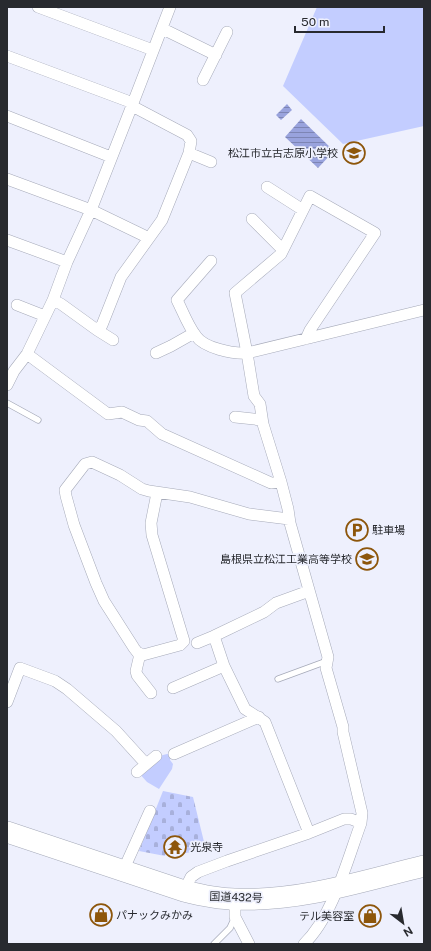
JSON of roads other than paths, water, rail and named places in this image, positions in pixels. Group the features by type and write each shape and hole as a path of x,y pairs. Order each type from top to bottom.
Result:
{"highway":[{"name":"国道432号","path":"7,832 184,891 205,896 235,908 274,898 296,896 338,887 424,866"}],"street":[{"path":"38,7 154,50"},
{"path":"7,385 14,371 27,354 53,300 67,262 133,105 170,7"},
{"path":"162,28 216,55"},
{"path":"203,80 227,32"},
{"path":"7,56 133,105 189,137 192,143 162,220 121,278 102,324 97,330"},
{"path":"7,116 111,157"},
{"path":"189,153 211,162"},
{"path":"7,179 90,210 149,238"},
{"path":"267,187 303,210"},
{"path":"304,944 317,929 338,887 361,823 362,813 343,727 326,668 328,657 308,591 281,482 262,420 260,404 254,396 235,293 281,254 310,196 375,233 310,330 306,339"},
{"path":"252,219 283,250"},
{"path":"7,240 67,262"},
{"path":"211,261 177,300 197,338 210,346 238,354 247,354 424,310"},
{"path":"53,300 113,340"},
{"path":"17,305 46,316"},
{"path":"156,353 194,333"},
{"path":"27,354 108,414 122,412 139,420 147,421 162,434 184,445 271,483 281,482"},
{"path":"235,417 262,420"},
{"path":"157,492 151,523 152,535 184,641 180,645 140,654 134,648 104,601 74,525 65,490 83,466 90,462 120,475 142,489 190,497 249,514 289,519"},
{"path":"197,643 264,612 276,603 308,591"},
{"path":"214,636 224,666 245,709 265,722 309,833"},
{"path":"140,654 136,672 151,693"},
{"path":"173,688 224,666"},
{"path":"7,702 20,668 55,680 116,731 146,764"},
{"path":"174,754 259,717"},
{"path":"137,772 156,756"},
{"path":"123,871 150,811"},
{"path":"184,891 191,877 198,872 309,833 344,819 351,819 361,823"},
{"path":"235,908 249,944"}],"lane":[{"path":"7,403 38,420"},
{"path":"278,679 327,661"},
{"path":"214,944 230,928 235,908"}],"place":[{"name":"松江市立古志原小学校","path":"354,153"},
{"name":"駐車場","path":"357,530"},
{"name":"島根県立松江工業高等学校","path":"367,559"},
{"name":"光泉寺","path":"175,847"},
{"name":"パナックみかみ","path":"101,915"},
{"name":"テル美容室","path":"370,916"}]}
